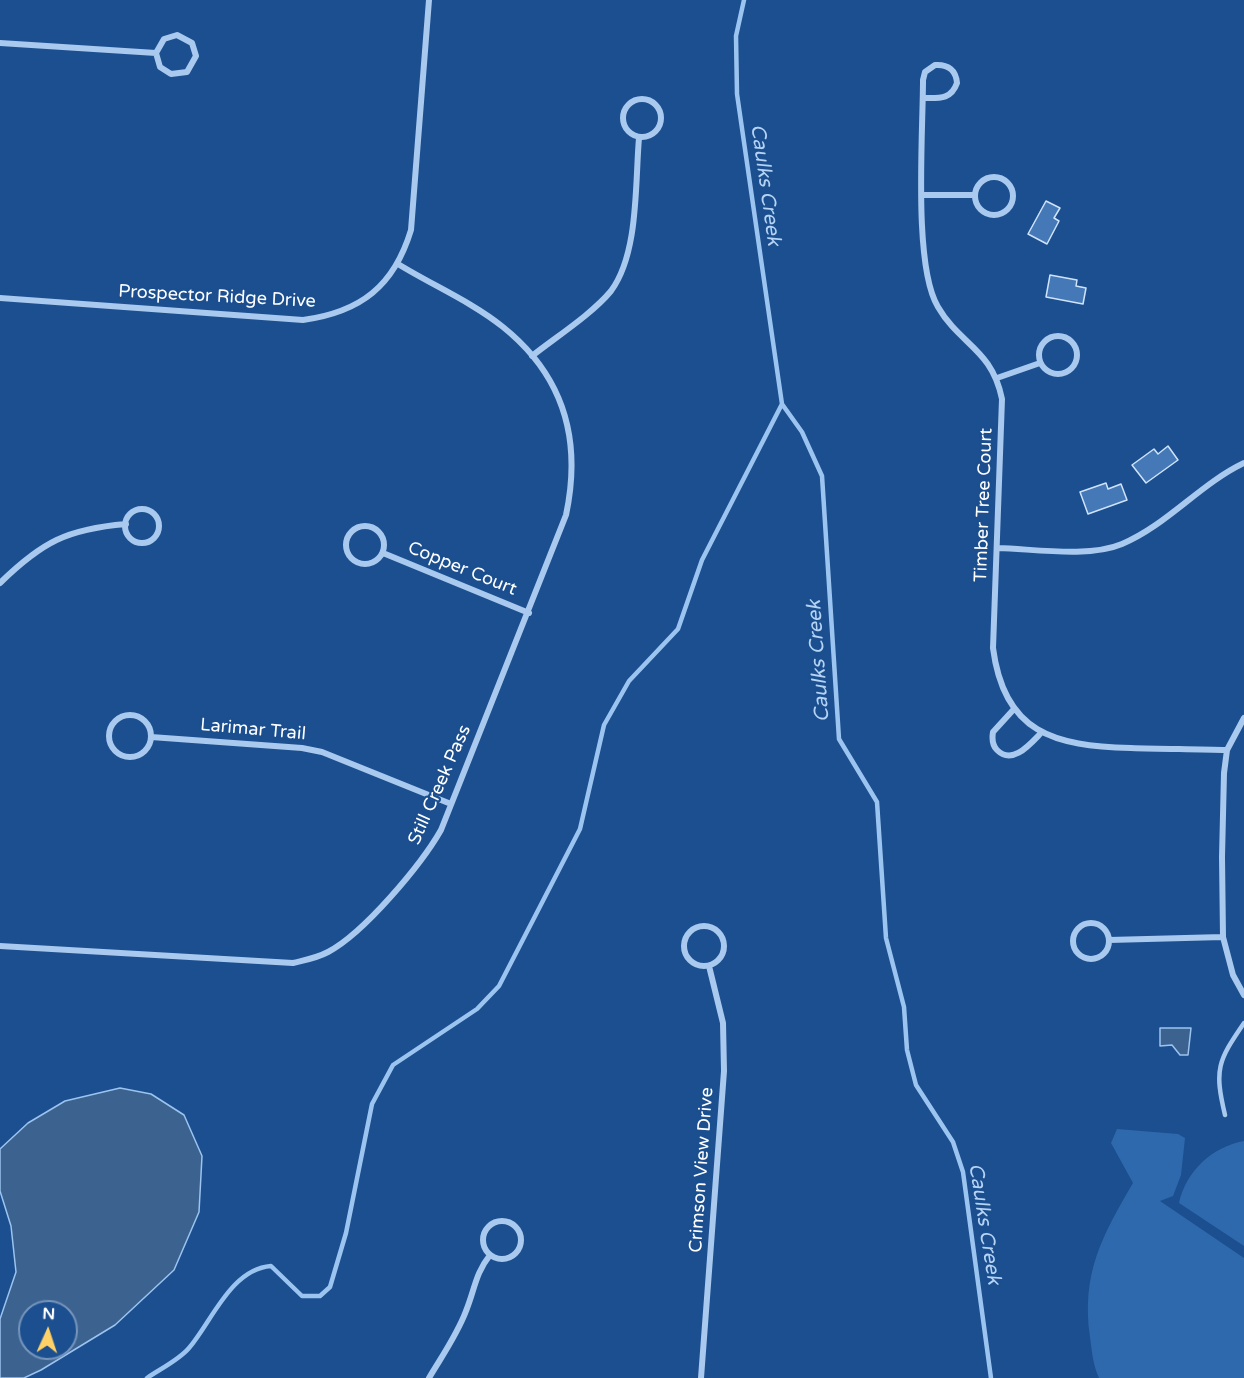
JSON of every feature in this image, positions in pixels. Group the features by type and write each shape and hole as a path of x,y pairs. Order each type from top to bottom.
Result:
{"street":[{"name":"Prospector Ridge Drive","path":"0,298 303,320 342,313 361,303 380,287 398,264 406,247 413,213 429,0"},
{"path":"177,35 192,43 196,56 187,72 171,74 160,67 156,54 164,39 177,35"},
{"path":"0,43 129,54 156,54"},
{"name":"Timber Tree Court","path":"923,98 945,98 950,95 957,83 954,71 941,64 930,68 923,80 923,98 923,195 925,274 937,307 988,361 1002,399 999,548 993,648 1002,688 1021,718 1042,732 1073,744 1098,747 1227,750"},
{"path":"644,98 656,105 661,118 654,133 639,138 629,131 623,116 624,108 629,102 644,98"},
{"path":"532,356 599,302 619,277 630,244 639,138"},
{"path":"996,177 1008,184 1013,199 1006,211 994,216 978,207 975,195 983,180 996,177"},
{"path":"923,195 975,195"},
{"name":"Still Creek Pass","path":"0,946 277,963 312,959 328,952 357,930 416,868 441,830 529,613 566,514 573,473 572,450 564,410 545,372 532,356 502,326 398,264"},
{"path":"1054,335 1068,338 1077,348 1075,365 1064,373 1050,372 1040,363 1040,348 1043,342 1054,335"},
{"path":"996,378 1040,363"},
{"path":"999,548 1083,550 1121,544 1153,526 1244,463"},
{"path":"146,510 155,516 159,527 151,540 140,543 128,535 126,524 130,514 146,510"},
{"path":"0,583 58,537 92,526 126,524"},
{"path":"367,526 374,528 382,537 383,553 374,562 362,564 350,558 347,540 356,529 367,526"},
{"name":"Copper Court","path":"383,553 529,613"},
{"path":"1014,709 993,732 993,744 1000,752 1012,756 1018,754 1042,732"},
{"path":"131,715 145,722 151,737 148,746 141,753 128,757 112,747 109,734 116,720 131,715"},
{"path":"1244,718 1227,750 1224,773 1223,937 1233,975 1244,995"},
{"name":"Larimar Trail","path":"151,737 302,748 322,752 451,804"},
{"path":"1089,923 1104,929 1108,940 1102,955 1091,959 1079,954 1073,943 1078,928 1089,923"},
{"path":"702,927 716,930 723,941 722,955 709,966 692,962 685,950 684,944 691,932 702,927"},
{"path":"1108,940 1223,937"},
{"name":"Crimson View Drive","path":"701,1378 724,1071 723,1023 709,966"},
{"path":"499,1221 513,1224 522,1240 518,1251 506,1258 490,1255 483,1242 488,1226 499,1221"},
{"path":"429,1378 451,1343 466,1311 479,1269 490,1255"}],"lane":[{"path":"1225,1115 1218,1087 1221,1057 1244,1023"}],"shaded area":[{"path":"1160,1028 1191,1028 1188,1055 1180,1055 1172,1045 1160,1046"},
{"path":"120,1088 151,1094 184,1115 202,1156 199,1212 174,1270 115,1325 78,1348 78,1300 18,1300 18,1360 57,1360 24,1378 0,1378 0,1319 16,1272 11,1226 0,1191 0,1149 28,1123 65,1101"},
{"path":"1117,1129 1178,1134 1185,1138 1181,1175 1173,1196 1160,1201 1244,1258 1244,1378 1099,1378 1093,1358 1088,1314 1091,1275 1103,1238 1133,1183 1111,1143"},
{"path":"1244,1141 1244,1246 1179,1203 1182,1191 1202,1162 1221,1149"}],"building":[{"path":"1046,201 1060,208 1054,218 1059,221 1047,244 1028,234"},
{"path":"1050,275 1077,280 1076,286 1086,288 1083,304 1046,297"},
{"path":"1168,446 1178,460 1146,483 1132,465 1154,449 1158,454"},
{"path":"1106,483 1108,489 1121,484 1127,500 1088,514 1080,492"}],"waterway":[{"name":"Caulks Creek","path":"744,0 736,36 737,94 782,404 802,432 822,476 839,739 877,802 886,938 904,1007 907,1050 916,1085 953,1142 963,1172 991,1378"},
{"path":"147,1378 185,1352 234,1286 257,1269 271,1266 302,1296 320,1296 330,1287 346,1233 372,1104 393,1065 477,1009 499,986 580,829 604,725 629,681 678,629 702,560 782,404"}]}
